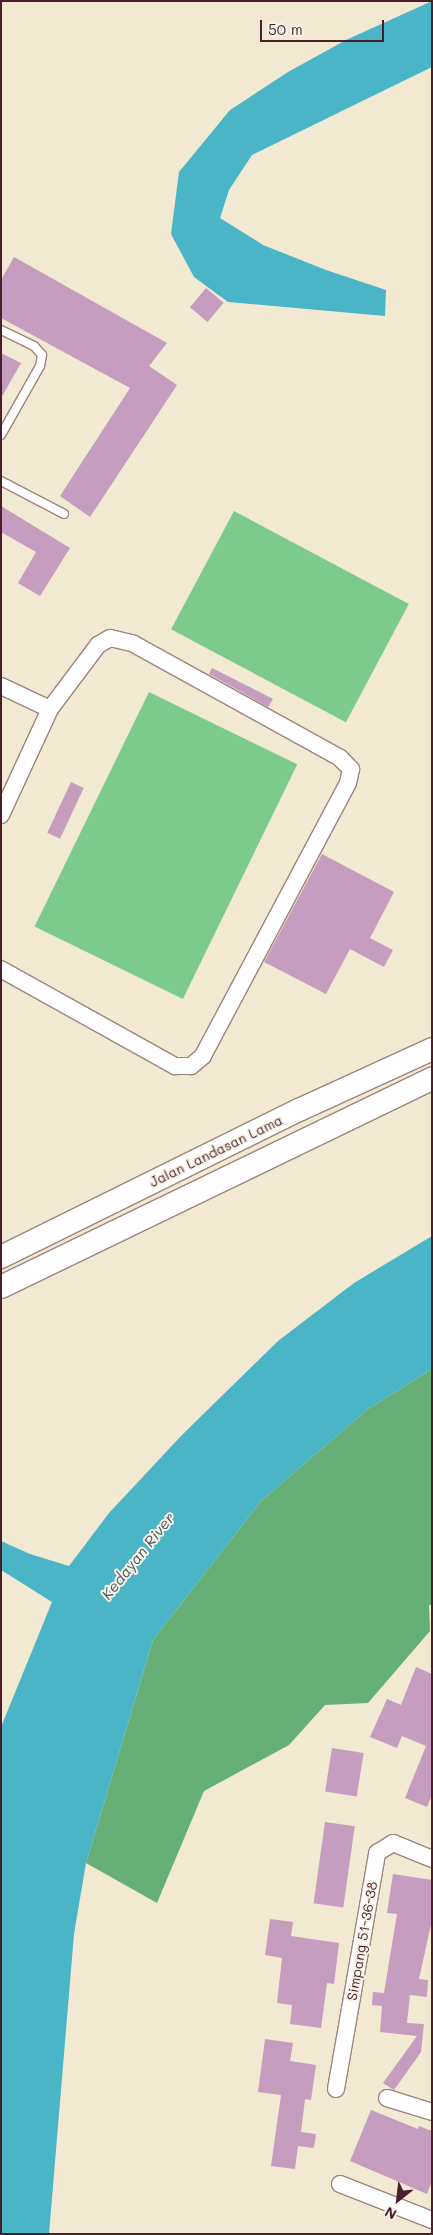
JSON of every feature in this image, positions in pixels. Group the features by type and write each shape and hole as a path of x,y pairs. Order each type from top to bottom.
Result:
{"main road":[{"name":"Jalan Landasan Lama","path":"1,1257 299,1110 432,1049"},
{"name":"Jalan Landasan Lama","path":"1,1287 432,1079"}],"street":[{"path":"1,815 50,709 98,645 110,638 132,643 340,758 351,769 348,782 203,1056 191,1066 175,1066 1,969"},
{"path":"1,686 50,709"},
{"name":"Simpang 51-36-38","path":"336,2089 377,1853 393,1843 432,1859"},
{"path":"387,2098 432,2112"},
{"path":"340,2184 432,2220"}],"lane":[{"path":"1,330 34,346 42,355 40,366 1,435"},
{"path":"1,482 64,514"}],"green space":[{"path":"234,511 409,604 346,722 171,629"},
{"path":"149,692 297,764 183,999 35,927"},
{"path":"432,1369 432,1605 429,1605 430,1631 368,1703 325,1705 289,1745 204,1791 157,1903 86,1863 153,1640 261,1501 368,1409"}],"water":[{"path":"432,1 432,67 252,155 229,190 220,218 263,245 326,270 386,290 385,316 228,302 194,277 171,234 179,172 230,110 288,72 346,40"},
{"name":"Kedayan River","path":"432,1236 432,1369 368,1409 261,1501 153,1640 86,1863 74,1934 49,2234 1,2234 1,1727 52,1602 1,1570 1,1541 30,1554 69,1566 109,1513 182,1435 278,1341 354,1283"}],"building":[{"path":"14,257 167,343 149,366 177,385 90,517 60,496 130,388 1,318 1,280"},
{"path":"206,288 224,303 208,322 190,307"},
{"path":"1,353 21,363 1,398"},
{"path":"1,506 70,548 40,596 18,583 36,552 1,532"},
{"path":"212,668 273,699 268,707 209,674"},
{"path":"71,782 84,788 60,839 47,833"},
{"path":"322,854 394,892 370,938 393,950 384,967 350,949 326,994 264,962"},
{"path":"416,1667 432,1674 432,1795 427,1807 405,1798 426,1746 402,1736 397,1748 370,1737 387,1699 401,1705"},
{"path":"332,1748 364,1753 357,1796 325,1791"},
{"path":"325,1822 355,1826 343,1907 314,1903"},
{"path":"393,1874 432,1880 432,1920 419,1979 428,1980 427,1997 410,1995 407,2023 424,2024 421,2052 394,2090 383,2083 417,2036 380,2032 382,2006 372,2005 373,1992 384,1993 397,1914 387,1913"},
{"path":"270,1919 293,1922 291,1936 339,1943 334,1984 327,1983 321,2028 290,2024 292,2005 277,2003 282,1958 265,1955"},
{"path":"265,2039 293,2043 290,2061 316,2065 311,2100 305,2099 301,2132 316,2134 314,2148 298,2146 295,2169 271,2166 281,2095 258,2092"},
{"path":"371,2110 418,2129 419,2126 432,2131 432,2181 427,2194 350,2161"}]}
